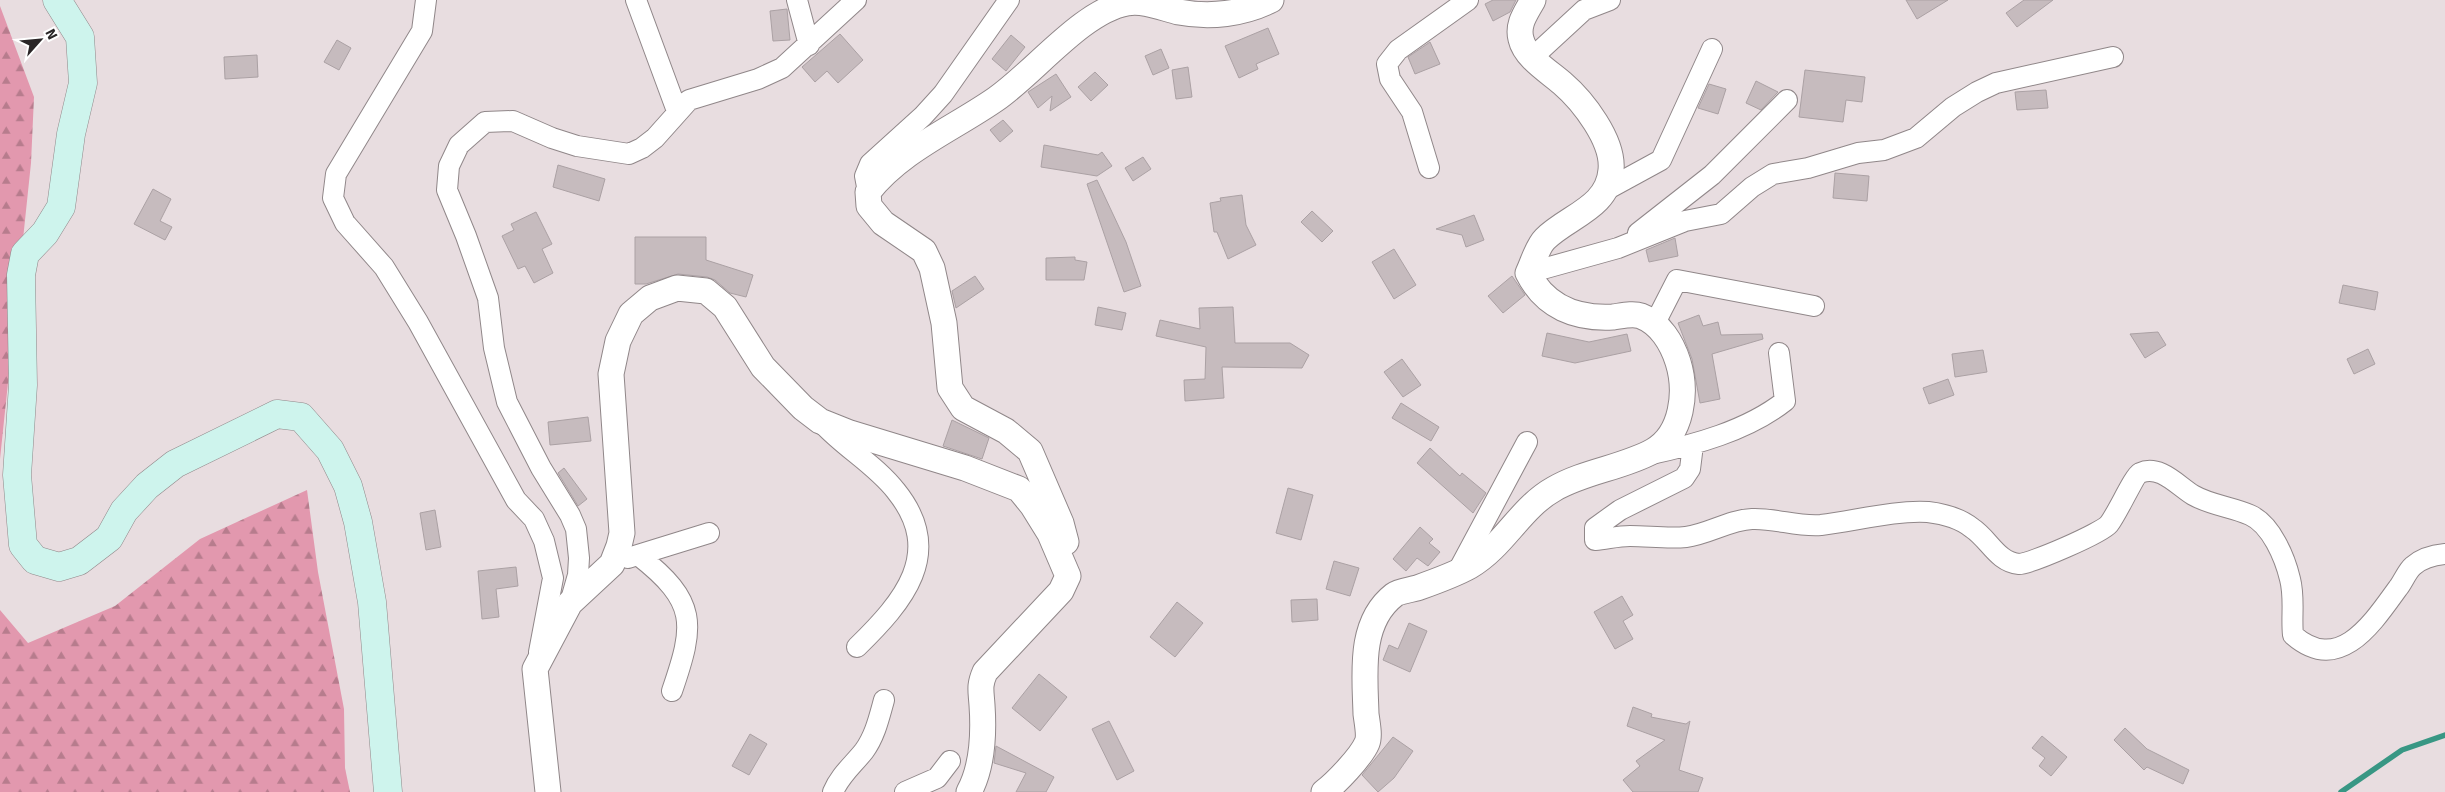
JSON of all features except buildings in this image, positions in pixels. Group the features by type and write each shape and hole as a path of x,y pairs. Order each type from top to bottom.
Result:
{"main road":[{"path":"56,0 80,38 83,82 71,134 61,207 45,233 25,254 21,276 23,384 18,475 23,544 36,560 59,567 79,561 110,538 124,511 147,486 175,464 277,414 301,417 330,450 348,486 358,522 372,602 388,792"}],"street":[{"path":"426,0 422,31 336,174 333,198 345,223 384,267 413,314 516,500 534,519 544,541 553,578 535,669 548,792"},
{"path":"636,0 677,111"},
{"path":"797,0 809,45"},
{"path":"535,669 570,603 578,575 579,558 576,529 570,515 541,468 507,402 494,348 488,298 447,190 449,166 459,145 485,122 514,121 552,138 577,146 628,154 642,148 654,138 689,100 758,79 782,68 856,0"},
{"path":"969,792 976,778 981,753 982,705 979,685 985,672 1062,591 1068,576 1067,548 1061,523 1030,451 1006,430 963,408 950,388 944,323 932,268 924,252 883,223 869,206 865,176 870,164 923,116 943,94 1009,0"},
{"path":"868,192 881,176 918,148 996,99 1030,73 1086,21 1106,9 1128,3 1149,4 1179,12 1210,15 1253,9 1271,0"},
{"path":"1429,168 1412,112 1390,79 1387,64 1398,50 1468,0"},
{"path":"1533,0 1520,24 1521,40 1532,57 1564,85 1591,114 1600,130 1612,169 1606,190"},
{"path":"1532,57 1584,10 1610,0"},
{"path":"1528,273 1544,240 1589,208 1606,190 1661,160 1712,49"},
{"path":"1528,273 1618,248 1685,222 1721,214 1752,187 1773,174 1808,168 1858,153 1884,150 1916,138 1953,107 1996,83 2113,57"},
{"path":"1618,248 1712,175 1787,100"},
{"path":"1528,273 1534,285 1552,305 1576,315 1596,318 1639,315 1655,323 1665,334 1678,362 1683,398 1678,418 1670,435 1655,450 1638,458"},
{"path":"1655,323 1677,280 1814,306"},
{"path":"612,564 622,533 611,374 618,342 631,314 650,298 677,288 706,292 725,307 763,367 803,408 820,421 839,442 896,490 909,509 916,525 919,544 918,564 912,579 902,598 888,617 857,647"},
{"path":"1324,792 1354,761 1367,742 1364,667 1374,618 1394,594 1458,571 1488,554 1536,500 1576,477 1638,458 1693,446 1770,414 1786,401 1779,354"},
{"path":"820,421 850,433 965,468 1019,489 1032,505 1050,534 1068,576"},
{"path":"1458,571 1527,442"},
{"path":"1693,446 1690,469 1684,478 1620,510 1595,528 1595,540 1627,536 1684,537 1711,532 1730,524 1751,519 1772,520 1796,525 1821,525 1848,520 1927,512 1950,516 1973,528 2001,557 2020,564 2087,539 2107,527 2120,511 2134,477 2141,472 2154,471 2168,476 2194,495 2252,516 2266,528 2281,552 2290,579 2294,635 2306,646 2324,652 2339,649 2364,632 2413,566 2431,555 2445,554"},
{"path":"570,603 612,564 709,533"},
{"path":"638,555 661,573 685,607 688,622 688,638 672,691"},
{"path":"833,792 846,770 864,751 874,734 884,700"},
{"path":"905,792 937,778 950,762"}],"green space":[{"path":"0,6 34,97 31,163 0,459"},
{"path":"307,490 318,572 344,709 345,768 350,792 0,792 0,610 28,643 115,606 200,539"}],"waterway":[{"path":"2341,792 2402,750 2445,735"}]}
